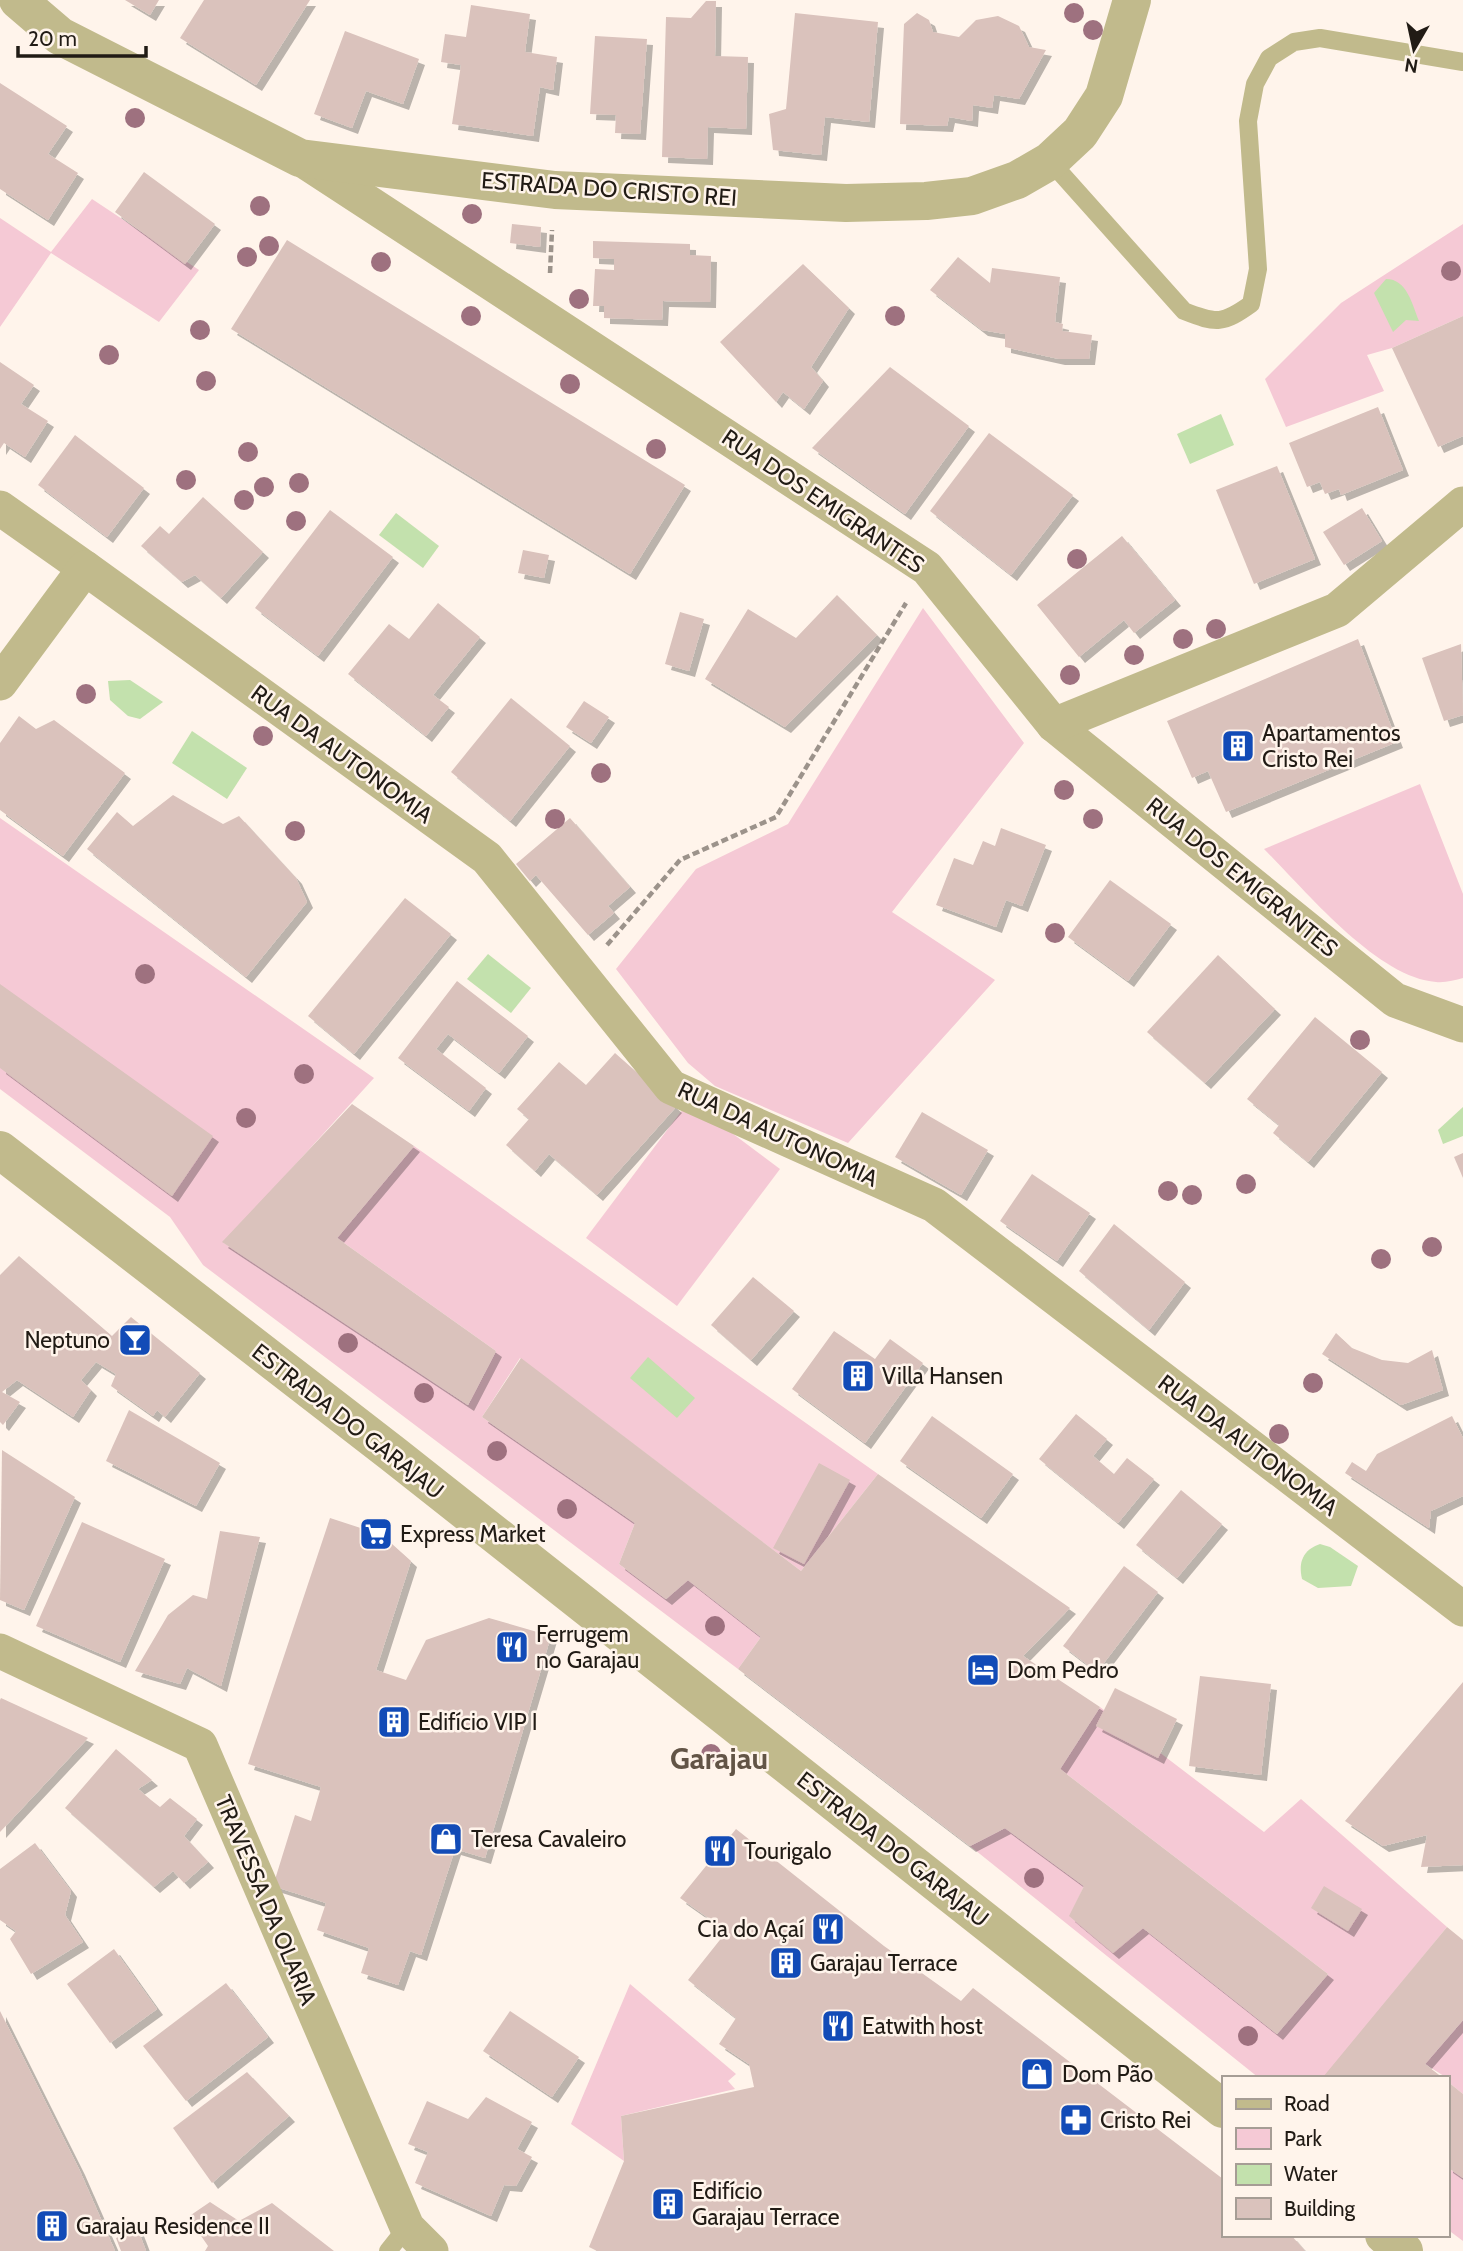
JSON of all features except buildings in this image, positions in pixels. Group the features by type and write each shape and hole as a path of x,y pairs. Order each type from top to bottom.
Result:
{"street":[{"name":"ESTRADA DO CRISTO REI","path":"18,0 60,36 300,158 555,190 846,203 926,201 972,196 1017,180 1050,161 1080,133 1104,96 1132,0"},
{"name":"RUA DOS EMIGRANTES","path":"300,158 927,568 1054,725 1395,1000 1463,1025"},
{"path":"1054,725 1337,610 1463,504"},
{"name":"RUA DA AUTONOMIA","path":"0,508 487,858 671,1087 934,1205 1463,1609"},
{"path":"0,683 85,568"},
{"name":"ESTRADA DO GARAJAU","path":"0,1150 393,1454 1222,2108"},
{"name":"TRAVESSA DA OLARIA","path":"0,1651 200,1745 409,2243"},
{"path":"1386,2237 1404,2251"}],"lane":[{"path":"1050,161 1184,311 1207,321 1227,321 1251,304 1258,269 1248,121 1255,84 1269,58 1294,42 1320,37 1463,62"}],"path":[{"path":"550,278 552,227"},
{"path":"582,974 680,860 776,817 909,598"}],"green space":[{"path":"92,199 199,270 159,322 51,253 0,327 0,218 51,252"},
{"path":"1463,224 1463,316 1392,348 1367,355 1384,391 1286,427 1265,379 1341,303"},
{"path":"923,608 1024,743 892,912 995,980 848,1143 715,1086 688,1063 616,969 696,869 788,824"},
{"path":"1420,784 1463,894 1463,978 1446,982 1413,977 1366,949 1321,908 1264,849"},
{"path":"0,818 374,1078 224,1243 468,1405 496,1351 337,1238 414,1146 878,1474 801,1571 520,1358 482,1417 635,1523 619,1564 666,1599 688,1580 761,1637 738,1669 203,1265 170,1217 0,1089"},
{"path":"689,1101 780,1169 677,1306 586,1238"},
{"path":"1100,1707 1264,1832 1301,1799 1447,1927 1326,2076 1257,2076 970,1846 1005,1828 1084,1886 1070,1916 1113,1952 1143,1928 1277,2034 1328,1974 1060,1769"},
{"path":"630,1984 736,2074 728,2081 735,2089 621,2116 624,2161 571,2124"},
{"path":"1463,2020 1463,2094 1449,2083 1449,2076 1444,2076 1425,2064"},
{"path":"1449,2168 1463,2178 1463,2241 1449,2230"}],"water":[{"path":"1386,279 1399,283 1404,288 1419,321 1406,320 1393,332 1374,293"},
{"path":"1221,414 1234,445 1190,464 1177,434"},
{"path":"396,513 439,546 423,568 379,535"},
{"path":"130,680 163,702 140,719 128,716 110,700 108,681"},
{"path":"192,731 247,768 227,799 172,763"},
{"path":"488,954 531,988 511,1013 467,979"},
{"path":"1463,1107 1463,1136 1443,1144 1438,1130"},
{"path":"648,1357 695,1398 677,1418 630,1378"},
{"path":"1320,1544 1330,1547 1358,1566 1351,1586 1318,1588 1302,1579 1303,1557"}],"place":[{"name":"Apartamentos Cristo Rei","path":"1238,746"},
{"name":"Neptuno","path":"135,1340"},
{"name":"Villa Hansen","path":"858,1376"},
{"name":"Express Market","path":"376,1534"},
{"name":"Ferrugem no Garajau","path":"512,1647"},
{"name":"Dom Pedro","path":"983,1670"},
{"name":"Edifício VIP I","path":"394,1722"},
{"name":"Teresa Cavaleiro","path":"446,1839"},
{"name":"Tourigalo","path":"720,1851"},
{"name":"Cia do Açaí","path":"828,1929"},
{"name":"Garajau Terrace","path":"786,1963"},
{"name":"Eatwith host","path":"838,2026"},
{"name":"Dom Pão","path":"1037,2074"},
{"name":"Cristo Rei","path":"1076,2120"},
{"name":"Edifício Garajau Terrace","path":"668,2204"},
{"name":"Garajau Residence II","path":"52,2226"}],"district":[{"name":"Garajau","path":"719,1758"}]}
